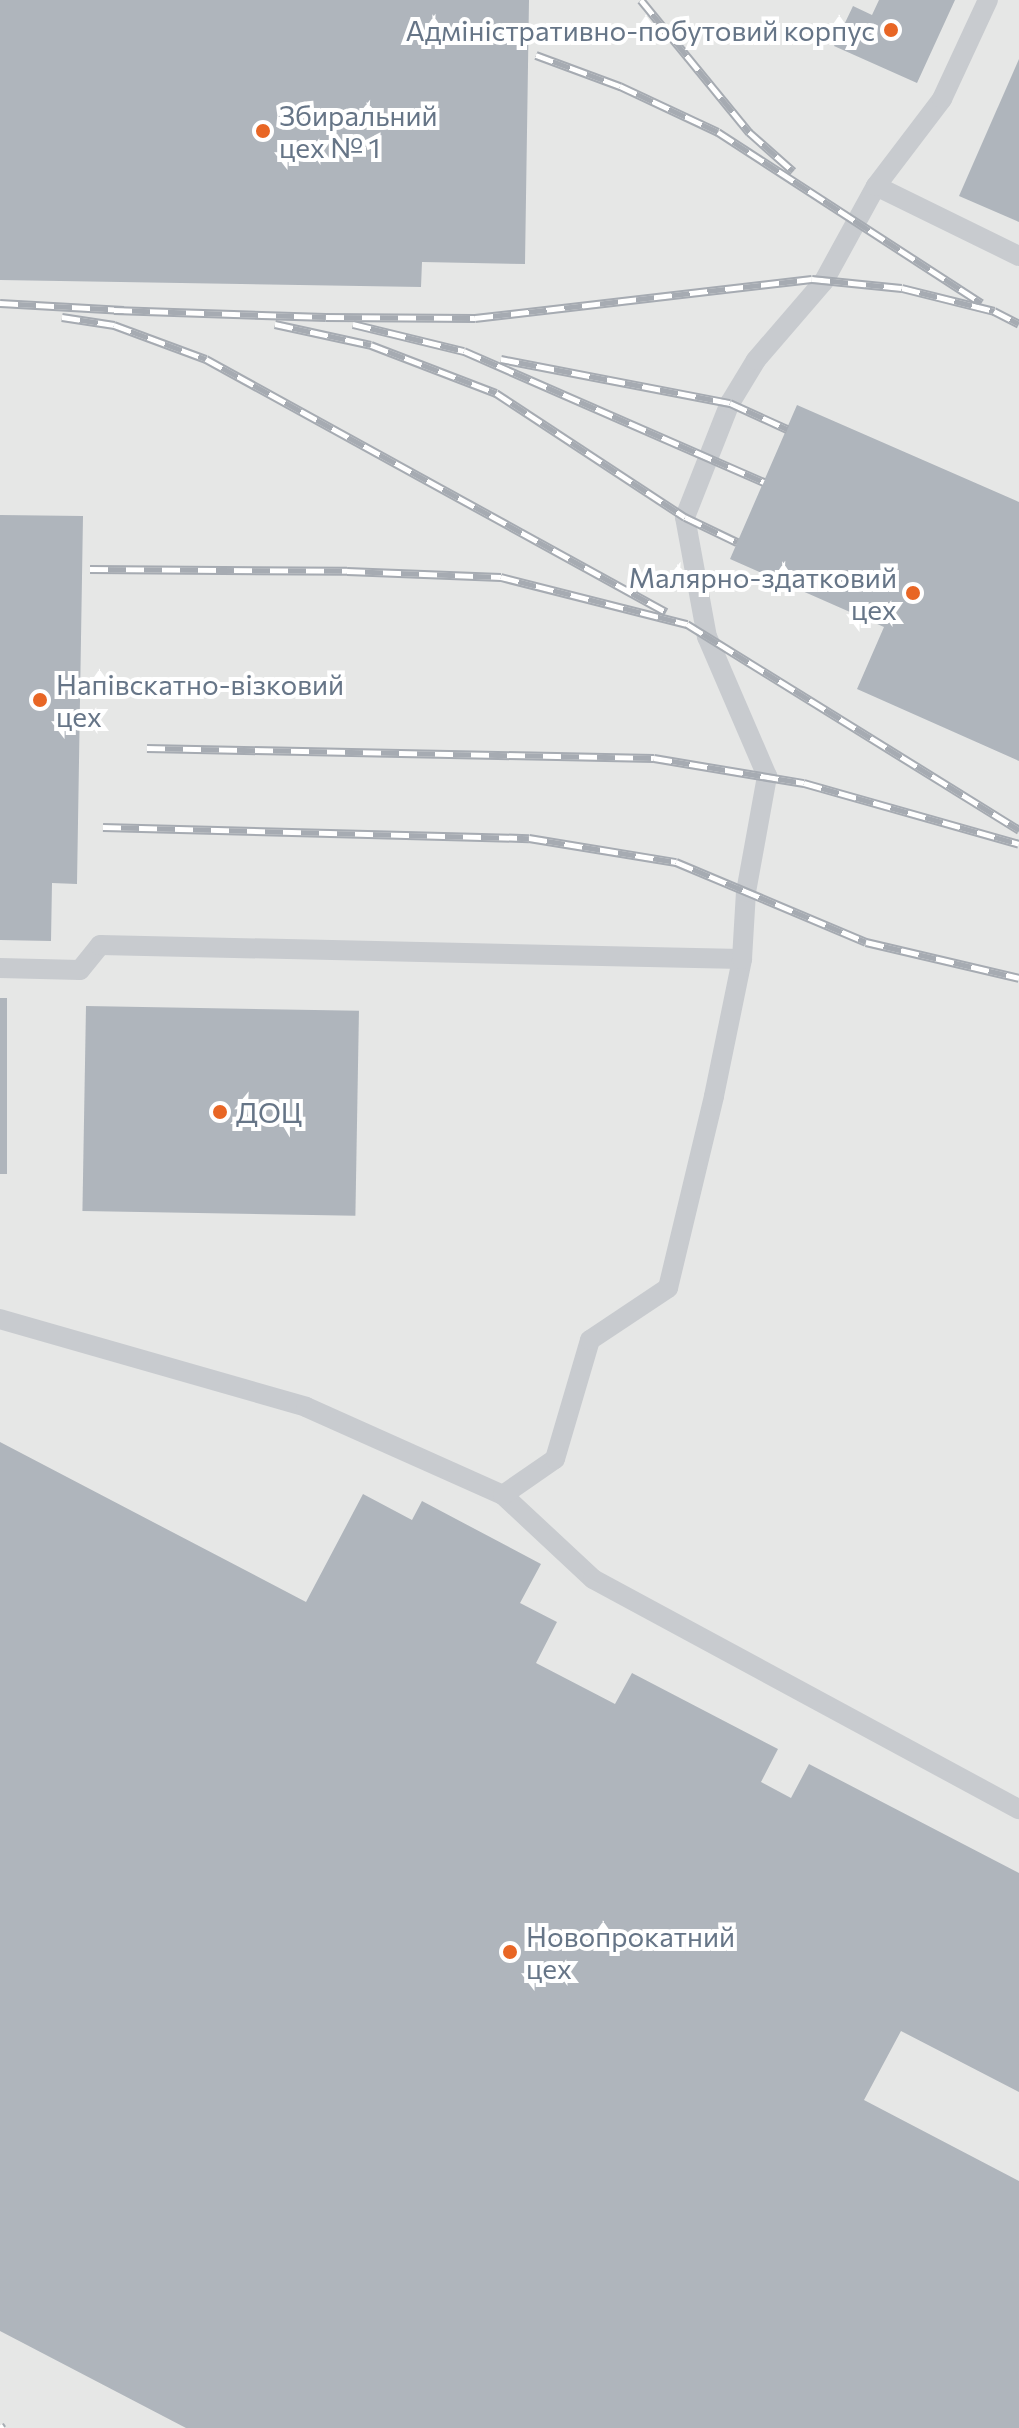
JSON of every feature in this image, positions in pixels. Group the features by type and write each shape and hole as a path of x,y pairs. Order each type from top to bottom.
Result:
{"lane":[{"path":"503,1495 555,1459 590,1340 668,1288 714,1096 742,959 746,892 767,776 707,637 685,517 730,403 756,360 824,281 876,186 942,99 988,0"},
{"path":"876,186 1019,256"},
{"path":"0,968 80,970 100,945 742,959"},
{"path":"0,1319 306,1407 503,1495 593,1579 1019,1809"}],"shaded area":[{"path":"0,0 1019,0 1019,2428 0,2428"}],"building":[{"name":"Збиральний цех № 1","path":"0,0 529,0 525,264 422,262 421,287 0,280"},
{"name":"Адміністративно-побутовий корпус","path":"879,0 955,0 917,83 834,46 853,6 872,15"},
{"path":"1019,59 1019,222 959,196"},
{"name":"Малярно-здатковий цех","path":"797,405 1019,502 1019,761 857,689 884,627 730,559"},
{"name":"Напівскатно-візковий цех","path":"0,515 83,516 77,884 52,883 51,941 0,940"},
{"path":"0,998 7,998 7,1174 0,1174"},
{"name":"ДОЦ","path":"86,1006 359,1011 355,1216 82,1211"},
{"name":"Новопрокатний цех","path":"0,1442 306,1602 363,1494 412,1520 422,1501 541,1564 520,1603 557,1622 536,1663 615,1704 632,1673 778,1749 761,1782 791,1798 809,1764 1019,1873 1019,2092 901,2031 864,2100 1019,2181 1019,2428 186,2428 0,2331"}],"railway":[{"path":"641,0 749,132 793,171"},
{"path":"536,55 620,86 718,132 981,303"},
{"path":"114,310 475,318 812,279 902,288 994,311 1019,324"},
{"path":"0,303 124,310"},
{"path":"62,317 114,325 206,359 666,612"},
{"path":"275,324 371,345 496,393 685,517 737,542"},
{"path":"353,324 464,351 764,482"},
{"path":"501,359 730,403 787,429"},
{"path":"90,569 347,571 501,577 687,624 1019,830"},
{"path":"147,748 654,758 804,783 1019,844"},
{"path":"103,827 529,838 676,862 866,942 1019,978"}],"place":[{"name":"Адміністративно-побутовий корпус","path":"891,30"},
{"name":"Збиральний цех № 1","path":"263,131"},
{"name":"Малярно-здатковий цех","path":"913,593"},
{"name":"Напівскатно-візковий цех","path":"40,700"},
{"name":"ДОЦ","path":"220,1112"},
{"name":"Новопрокатний цех","path":"510,1952"}]}
